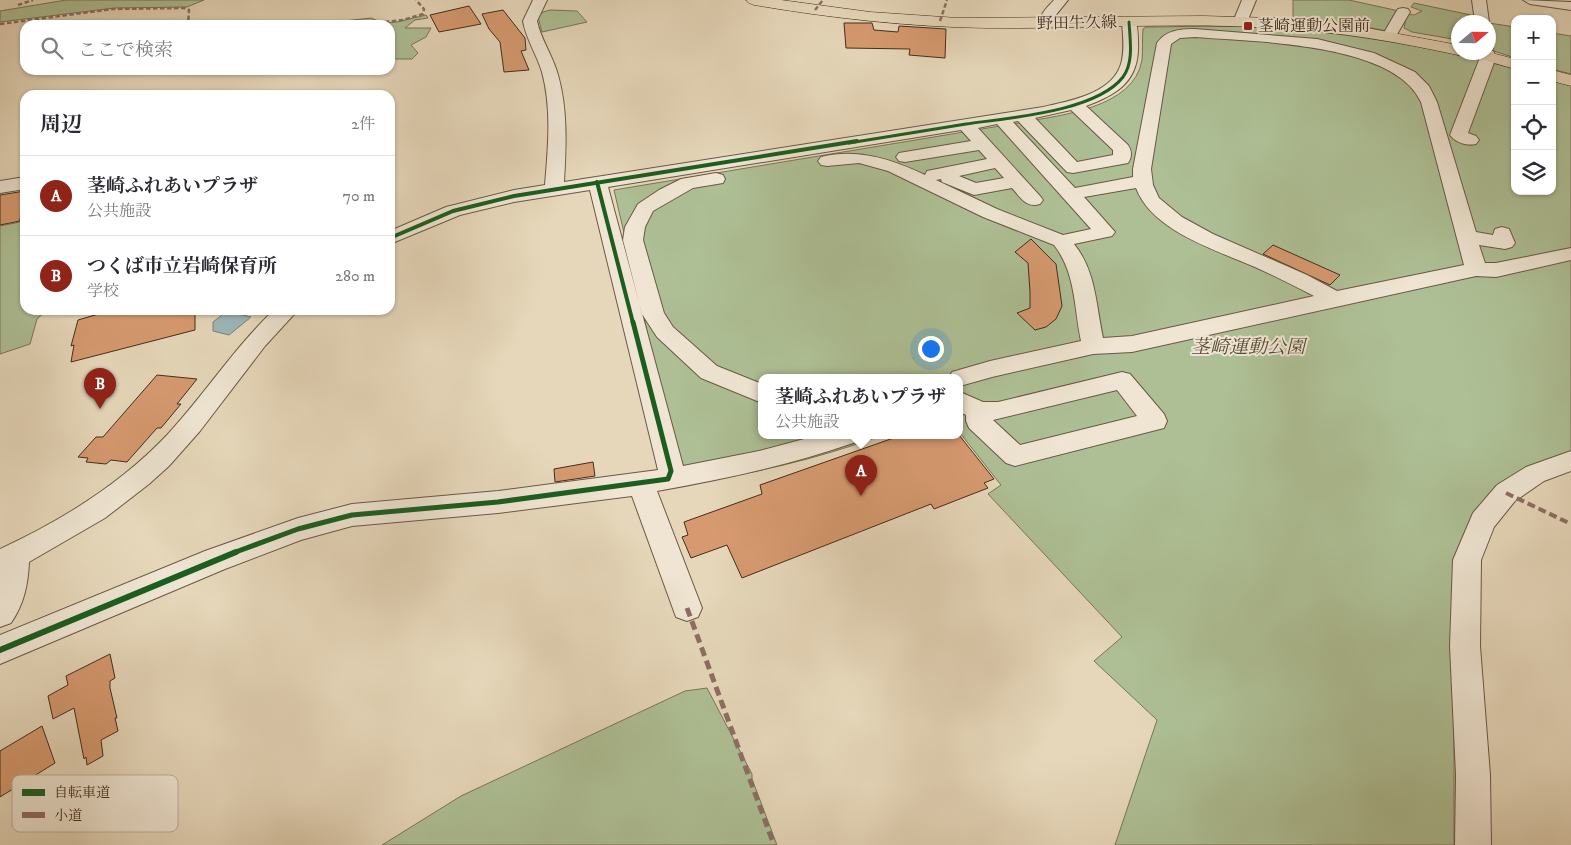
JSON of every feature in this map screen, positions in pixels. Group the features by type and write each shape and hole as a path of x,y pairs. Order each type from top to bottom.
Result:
{"main road":[{"name":"野田牛久線","path":"754,0 808,9 955,22 1244,22 1302,25 1389,36 1451,49"},
{"path":"1496,57 1511,63"},
{"path":"1556,76 1571,81"}],"street":[{"path":"540,0 532,13 530,22 550,75 556,115 558,135 554,188"},
{"path":"1048,23 1048,15 1061,0"},
{"path":"1244,22 1242,17 1249,0"},
{"path":"1478,0 1481,15"},
{"path":"1530,0 1571,6"},
{"path":"1389,36 1403,12"},
{"path":"395,236 453,210 481,202 554,188 885,137 1075,105 1108,90 1121,79 1129,65 1129,22"},
{"path":"1334,299 1310,285 1204,238 1156,206 1142,181 1142,169 1164,43 1167,38 1195,33 1317,43 1369,56 1409,75 1423,89 1429,102 1469,237 1476,269"},
{"path":"1470,140 1458,136 1484,60"},
{"path":"1022,115 1073,168 1122,159 1122,149 1075,105"},
{"path":"1001,118 1105,232 1061,241"},
{"path":"965,124 1016,182 1026,201"},
{"path":"885,137 898,154 905,157 930,177 979,207 1061,241 1071,251 1087,297 1089,328 1093,346"},
{"path":"905,157 983,144"},
{"path":"758,392 709,372 665,332 653,314 633,240 635,227 645,208 666,194 688,183 838,159 859,158 874,161 974,189 1016,182"},
{"path":"930,177 999,162"},
{"path":"979,207 1071,194 1142,181"},
{"path":"597,182 671,471 668,479"},
{"path":"0,187 20,184"},
{"path":"1026,201 1017,209 1018,216 1026,227"},
{"path":"1469,237 1505,243 1502,233"},
{"path":"963,377 990,368 1093,346 1132,344 1476,269 1496,270 1571,254"},
{"path":"0,614 7,605 14,585 7,559 61,530 99,506 140,476 167,452 263,331 281,315"},
{"path":"1122,380 1155,421 1015,456 978,421 969,406 998,411 1122,380"},
{"path":"0,650 215,560 298,529 352,515 498,502 641,484 708,472 802,451 836,439"},
{"path":"1473,845 1473,775 1465,646 1467,560 1483,521 1506,493 1535,474 1571,461"},
{"path":"641,484 687,608"}],"green space":[{"path":"66,0 204,0 187,7 115,8 0,22 0,11"},
{"path":"1293,0 1349,0 1399,11 1387,31 1340,22 1293,18"},
{"path":"1414,3 1471,15 1451,15 1451,39 1412,32 1404,28 1407,14 1414,15 1422,11 1411,7"},
{"path":"550,10 577,11 587,22 542,32 538,17 543,12"},
{"path":"426,15 428,18 415,20 405,28 431,28 426,37 411,45 418,53 412,59 395,59 395,22"},
{"path":"371,18 376,20 353,20"},
{"path":"1496,24 1511,26 1511,57 1496,52"},
{"name":"茎崎運動公園","path":"1242,26 1322,32 1387,41 1451,53 1451,60 1479,60 1511,68 1511,195 1556,195 1556,81 1571,86 1571,455 1515,475 1454,615 1454,845 1115,845 1157,720 1094,661 1122,637 988,494 1001,485 963,437 963,374 758,374 758,439 872,439 784,465 683,485 614,190 1075,112 1111,99 1125,89 1136,76 1142,60 1143,29 1146,27"},
{"path":"1556,34 1571,36 1571,74 1556,70"},
{"path":"20,222 20,315 41,315 37,319 30,344 0,354 0,226"},
{"path":"707,688 752,774 752,779 777,845 382,845 461,796 685,691"}],"water":[{"path":"222,315 251,317 229,335 213,331 213,322"}],"building":[{"path":"469,6 481,24 439,32 430,15"},
{"path":"503,10 525,38 526,50 521,51 529,70 504,72 500,42 489,29 482,14"},
{"path":"844,23 872,23 874,30 898,32 899,26 946,29 945,58 909,55 910,49 846,48"},
{"path":"20,192 20,221 0,225 0,195"},
{"path":"1031,239 1056,264 1062,306 1056,319 1046,327 1035,330 1017,313 1030,308 1030,292 1028,263 1015,252"},
{"path":"1273,245 1340,275 1330,285 1263,254"},
{"path":"95,315 195,315 195,330 71,362 74,345 71,346 78,320"},
{"path":"157,375 197,379 177,404 181,404 161,428 157,428 127,462 111,460 106,464 86,462 88,458 78,457 96,437 103,437"},
{"path":"891,439 962,439 994,479 984,483 988,488 934,509 931,504 742,578 727,545 691,558 682,537 688,535 684,522 762,494 760,485"},
{"path":"593,462 595,476 555,482 554,469"},
{"path":"110,654 115,678 110,681 110,688 118,731 101,740 103,756 87,765 86,757 84,759 74,708 53,719 48,696 68,685 66,676"},
{"path":"42,726 55,763 36,775 12,775 12,790 0,797 0,751"}],"marked path":[{"path":"18,5 33,0"},
{"path":"395,21 423,14 424,9 416,0"},
{"path":"815,10 823,0"},
{"path":"940,21 947,0"},
{"path":"30,20 113,9 184,8 189,10 188,20"},
{"path":"0,24 20,21"},
{"path":"1506,493 1571,524"},
{"path":"687,608 774,845"}],"cycle path":[{"path":"395,236 453,211 514,196 1067,107 1105,92 1116,85 1124,76 1130,60 1129,22"},
{"path":"0,650 215,560 298,529 352,515 498,502 668,479 671,471 597,182"}],"place":[{"name":"茎崎運動公園前","path":"1248,26"},
{"name":"つくば市立岩崎保育所","path":"100,409"},
{"name":"茎崎ふれあいプラザ","path":"861,496"}]}
